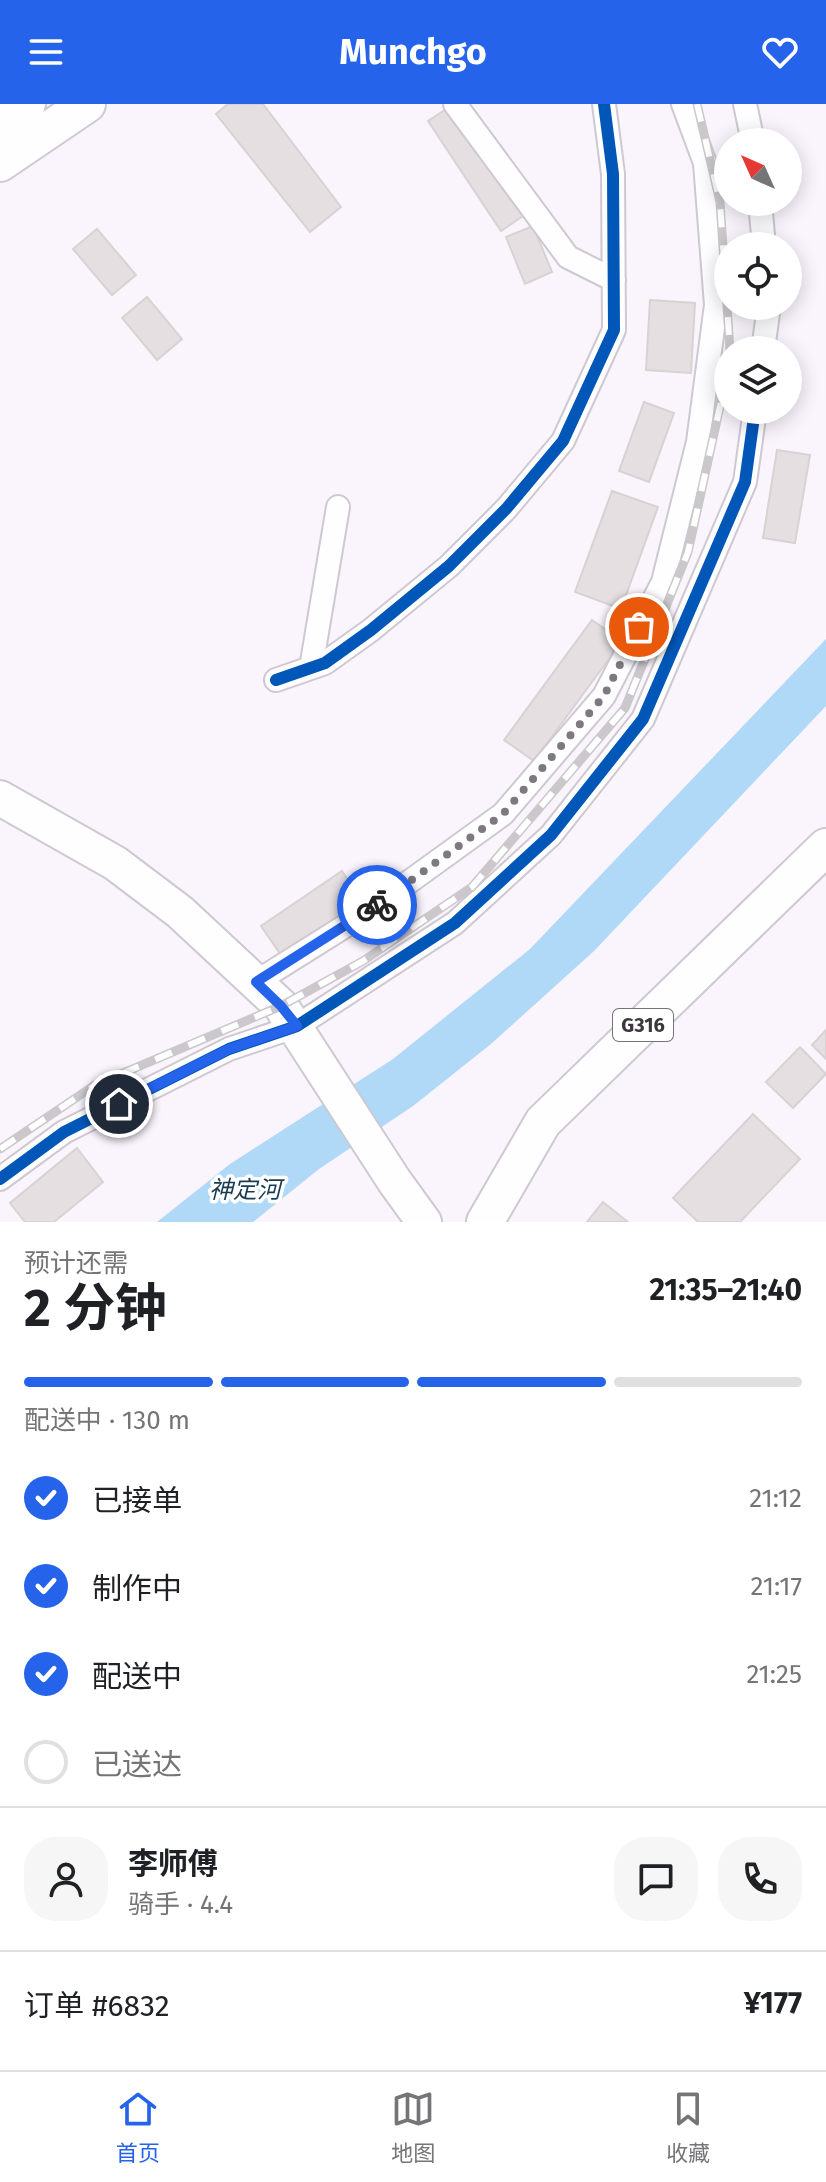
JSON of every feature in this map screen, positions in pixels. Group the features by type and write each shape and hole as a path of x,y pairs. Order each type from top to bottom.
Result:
{"highway":[{"path":"0,123 27,104"},
{"path":"0,163 87,104"},
{"name":"G316","path":"485,1222 543,1122 826,847"},
{"name":"G316","path":"509,1222 559,1138 826,879"}],"main road":[{"path":"0,798 115,863 180,912 281,1006 424,1222"}],"street":[{"path":"455,104 568,257 614,280"},
{"path":"276,680 325,663 449,566 506,509 563,441 614,330 613,174 604,104"},
{"path":"256,982 366,913 503,814 604,696 663,582 698,442 716,305 705,163 683,104"},
{"path":"745,104 750,128"},
{"path":"0,1179 64,1132 229,1049 297,1026 455,923 551,835 643,719 745,482 753,424"},
{"path":"311,668 338,507"}],"water":[{"name":"神定河","path":"826,639 826,706 594,951 491,1044 413,1106 319,1169 253,1222 157,1222 230,1164 393,1059 530,949"}],"building":[{"path":"228,104 263,104 341,207 310,232 216,114"},
{"path":"454,104 526,214 501,231 428,121"},
{"path":"533,226 552,272 525,284 506,237"},
{"path":"97,229 136,275 112,295 73,249"},
{"path":"147,297 182,339 157,360 122,318"},
{"path":"650,300 695,303 691,373 646,370"},
{"path":"644,402 674,413 649,482 619,471"},
{"path":"777,450 810,455 795,543 763,538"},
{"path":"612,491 658,507 621,609 575,592"},
{"path":"592,620 622,641 534,761 504,740"},
{"path":"342,871 364,904 283,958 261,926"},
{"path":"826,1030 826,1059 812,1045"},
{"path":"800,1047 826,1074 793,1108 766,1082"},
{"path":"753,1114 800,1159 740,1222 698,1222 673,1198"},
{"path":"77,1148 103,1182 54,1222 25,1222 10,1203"},
{"path":"603,1202 628,1222 587,1222"}],"railway":[{"path":"697,104 720,202 729,336"},
{"path":"0,1149 95,1085 281,1006 363,961 472,887 625,708 688,552 716,424"}],"cycle path":[{"path":"276,680 325,663 449,566 506,509 563,441 614,330 613,174 604,104"},
{"path":"0,1179 64,1132 229,1049 297,1026 455,923 551,835 643,719 745,482 753,424"}],"way so far":[{"path":"377,905 503,814 604,696 639,627"}],"route":[{"path":"119,1104 229,1049 297,1026 256,982 377,905"}]}
